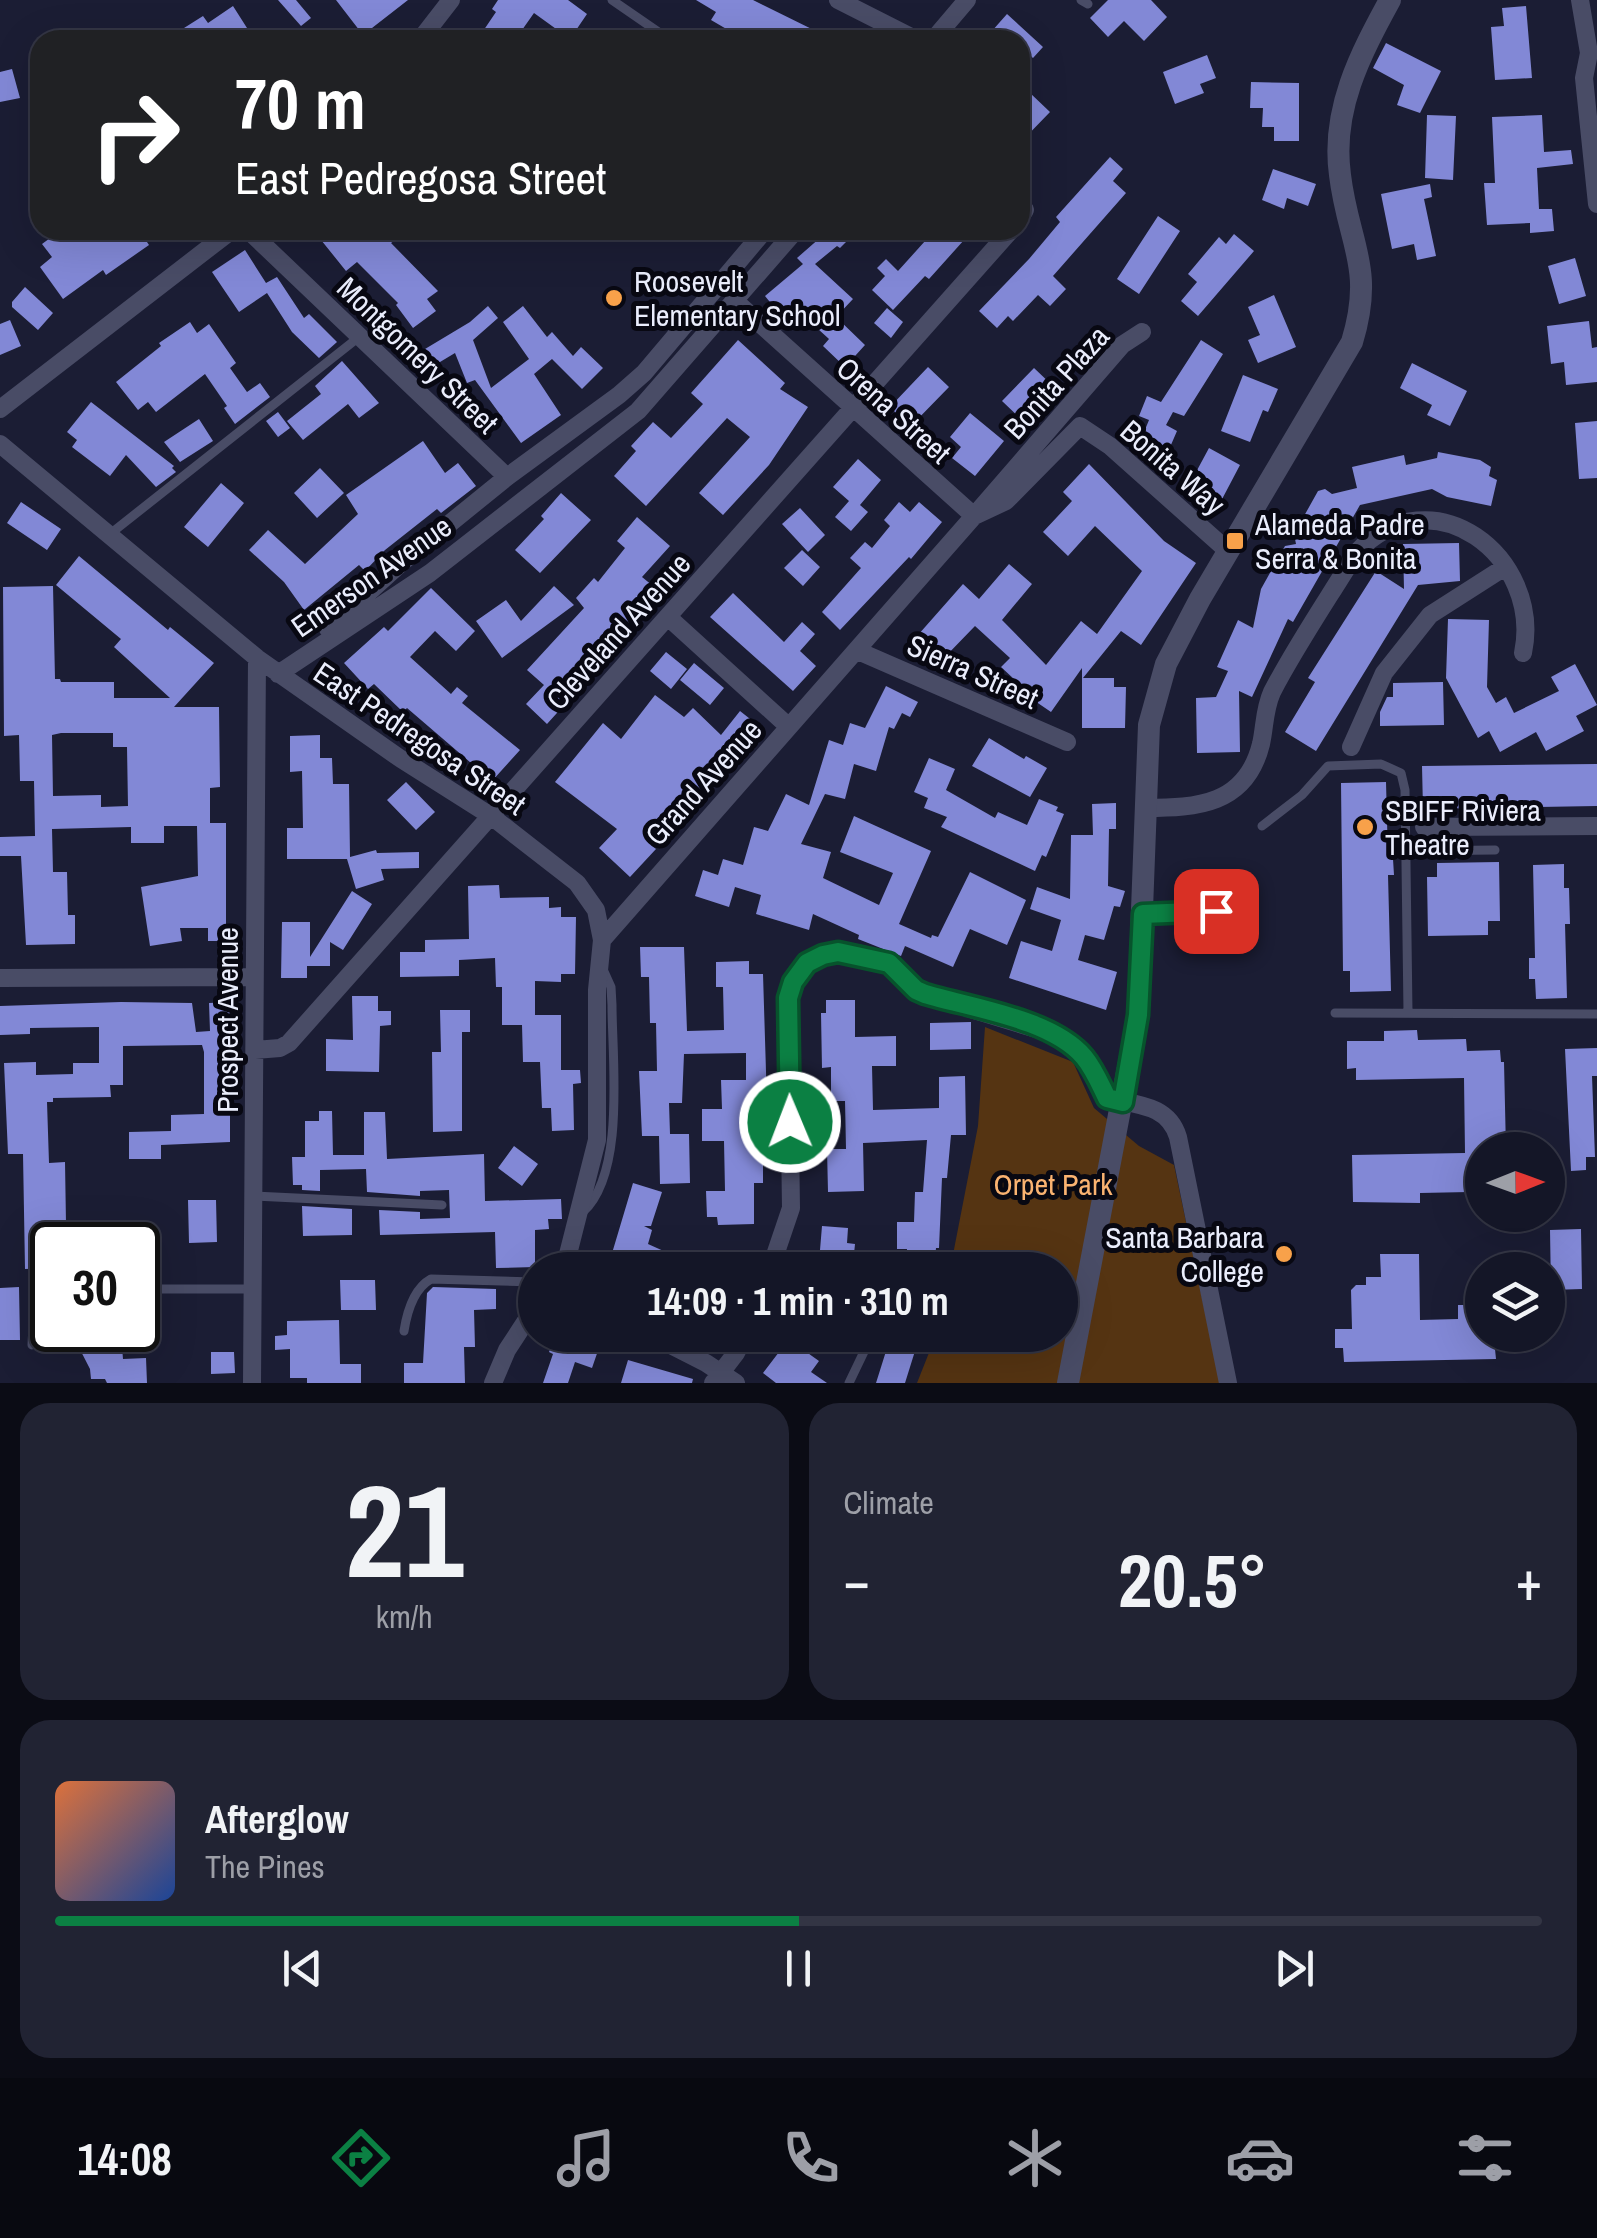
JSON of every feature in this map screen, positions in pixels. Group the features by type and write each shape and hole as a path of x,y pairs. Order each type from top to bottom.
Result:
{"street":[{"path":"428,30 451,0"},
{"path":"838,0 897,30"},
{"path":"942,30 967,0"},
{"path":"1068,1383 1138,1015 1148,724 1158,683 1200,599 1345,358 1357,326 1363,280 1340,178 1339,121 1359,60 1390,0"},
{"path":"1580,0 1593,53 1584,78 1597,204"},
{"path":"0,409 219,240"},
{"name":"Montgomery Street","path":"258,240 507,477"},
{"name":"Emerson Avenue","path":"278,674 507,477 644,373 757,240"},
{"name":"Emerson Avenue","path":"278,674 430,573 638,411 788,240"},
{"name":"Cleveland Avenue","path":"255,1050 280,1048 289,1042 1002,240"},
{"name":"Orena Street","path":"736,302 974,516"},
{"name":"Bonita Plaza","path":"974,516 1122,345 1142,332"},
{"name":"Bonita Way","path":"1080,426 1110,446 1229,552"},
{"name":"Grand Avenue","path":"602,940 974,516 1006,501 1080,426"},
{"name":"East Pedregosa Street","path":"0,444 256,658 400,759 492,816 588,895 596,910 602,940"},
{"path":"1145,808 1202,806 1220,799 1246,777 1261,746 1264,718 1275,688 1356,553 1383,529 1418,519 1445,521 1482,540 1505,568 1522,603 1526,619 1524,652"},
{"path":"1351,747 1384,673 1430,615 1505,568"},
{"path":"668,617 789,727"},
{"name":"Sierra Street","path":"858,650 1067,742"},
{"name":"Prospect Avenue","path":"252,1383 256,658"},
{"path":"1424,827 1597,826"},
{"path":"569,1252 596,1140 597,990 602,940"},
{"path":"776,1252 791,1208 788,998 801,969 823,955 851,953 889,963 925,994 1046,1030 1066,1041 1084,1057 1107,1098 1158,1110 1166,1116 1177,1131 1228,1383"},
{"path":"0,978 254,978"},
{"path":"493,1383 518,1332"},
{"path":"679,1352 724,1380 737,1352"}],"lane":[{"path":"612,0 656,30"},
{"path":"110,534 359,337"},
{"path":"1262,826 1302,795 1328,766 1382,764 1398,769 1404,777 1408,1012"},
{"path":"1406,852 1495,850"},
{"path":"1143,914 1216,911"},
{"path":"1335,1013 1597,1014"},
{"path":"254,1196 442,1205"},
{"path":"404,1332 414,1297 422,1284 431,1279 518,1282"},
{"path":"160,1289 253,1289"},
{"path":"849,1383 864,1352"}],"green space":[{"name":"Orpet Park","path":"985,1027 1073,1062 1094,1108 1139,1146 1174,1165 1220,1383 917,1383 929,1352 1078,1352 1078,1252 954,1252 978,1126"}],"building":[{"path":"278,0 296,0 311,18 301,26"},
{"path":"336,0 408,0 369,30 359,30"},
{"path":"498,0 568,0 587,14 576,30 558,30 534,13 522,30 484,30 496,12 492,9"},
{"path":"696,0 753,0 814,30 728,30 711,20 716,12"},
{"path":"1108,0 1151,0 1167,17 1144,41 1124,21 1108,37 1090,18"},
{"path":"233,6 247,28 181,30 203,16 208,23"},
{"path":"1526,6 1532,78 1495,80 1491,27 1504,26 1502,8"},
{"path":"1007,14 1024,30 993,30"},
{"path":"1030,35 1043,47 1033,58 1030,55"},
{"path":"1386,43 1441,71 1420,113 1397,105 1404,85 1373,68"},
{"path":"1207,55 1216,78 1200,84 1204,93 1175,104 1163,72"},
{"path":"12,69 20,98 0,102 0,72"},
{"path":"1251,82 1299,83 1299,141 1274,141 1274,127 1262,127 1263,108 1250,108"},
{"path":"1030,93 1050,112 1030,133"},
{"path":"1427,115 1456,116 1453,180 1425,178"},
{"path":"1542,115 1544,152 1571,150 1573,164 1537,168 1539,209 1552,209 1554,231 1530,233 1530,223 1487,225 1484,183 1495,183 1492,117"},
{"path":"1110,157 1123,169 1113,181 1126,193 1053,276 1066,289 1050,306 1038,295 1013,321 1008,316 997,328 979,311 1029,259 1060,222 1056,217"},
{"path":"1273,169 1316,184 1308,206 1287,198 1284,209 1262,200"},
{"path":"1430,184 1432,197 1424,199 1436,256 1417,260 1414,244 1392,249 1381,194"},
{"path":"1158,216 1180,231 1139,294 1117,279"},
{"path":"1234,234 1254,251 1198,316 1181,301 1197,282 1188,274 1219,237 1226,244"},
{"path":"47,240 146,240 149,245 106,275 103,270 63,299 40,267 52,257 42,244"},
{"path":"321,240 395,240 391,243 438,291 427,299 436,311 413,328 398,303 357,262 346,271"},
{"path":"818,240 848,240 815,264 853,299 836,317 865,345 845,367 823,346 829,339 794,307 782,317 765,296 803,264 797,258"},
{"path":"926,240 964,240 929,279 925,276 893,310 872,290 885,276 877,268 886,259 898,271"},
{"path":"245,250 266,283 277,277 304,318 309,314 337,342 319,358 292,332 267,293 239,312 212,272"},
{"path":"1575,258 1586,296 1559,304 1548,266"},
{"path":"25,287 53,313 38,330 12,307"},
{"path":"1274,295 1296,347 1258,363 1248,340 1260,335 1248,307"},
{"path":"488,306 498,318 473,340 491,388 529,359 503,322 523,306 547,337 552,332 573,356 581,347 603,368 582,389 552,359 534,374 561,415 521,443 475,380 467,383 455,353 435,365 425,349 470,322"},
{"path":"887,308 903,322 891,338 874,323"},
{"path":"10,320 21,346 0,355 0,324"},
{"path":"1589,321 1592,348 1597,347 1597,382 1566,385 1564,362 1551,364 1547,326"},
{"path":"190,322 197,333 209,324 236,363 230,368 247,392 260,383 270,397 235,424 205,374 156,412 148,402 138,410 116,382 161,346 159,343"},
{"path":"738,340 785,383 780,389 808,407 769,465 723,515 699,493 750,437 727,418 646,506 614,476 636,451 631,446 653,422 671,438 703,404 691,393"},
{"path":"1201,340 1223,354 1184,416 1173,412 1166,425 1177,431 1164,461 1137,449 1149,420 1139,416 1147,396 1161,402"},
{"path":"342,361 379,403 359,418 348,404 303,440 287,421 321,394 315,386"},
{"path":"1412,363 1467,391 1450,426 1427,415 1432,405 1400,388"},
{"path":"928,367 949,387 910,427 890,407"},
{"path":"1034,368 1054,387 1022,420 1002,401"},
{"path":"1243,375 1278,389 1268,412 1263,410 1250,442 1221,431"},
{"path":"91,402 174,466 176,472 156,487 126,455 110,476 72,447 77,440 67,432"},
{"path":"278,412 290,428 278,437 266,421"},
{"path":"970,413 1004,441 975,476 952,458 961,447 950,437"},
{"path":"199,419 213,441 180,462 164,442"},
{"path":"1597,421 1597,478 1579,479 1575,423"},
{"path":"423,441 445,473 458,463 476,486 441,513 437,509 365,571 359,565 304,610 284,582 249,550 268,530 305,564 358,514 346,495"},
{"path":"1209,448 1240,465 1220,503 1196,490 1203,478 1195,474"},
{"path":"1438,452 1480,460 1491,467 1489,476 1497,480 1491,506 1447,497 1432,489 1360,505 1293,622 1288,619 1252,697 1239,691 1240,752 1197,753 1196,698 1216,697 1228,671 1217,667 1238,620 1253,628 1261,589 1285,546 1296,544 1294,534 1318,491 1325,489 1332,494 1357,488 1352,467 1404,455 1406,465 1437,458"},
{"path":"858,459 881,480 860,505 868,512 851,531 835,517 849,501 833,487"},
{"path":"1089,464 1164,541 1196,563 1141,645 1121,631 1083,678 1114,678 1114,687 1126,687 1125,728 1082,728 1082,668 1051,712 1029,697 1001,667 1010,658 975,626 943,659 918,635 963,584 979,599 1009,564 1032,584 1002,620 1046,665 1081,621 1097,634 1142,571 1095,526 1068,556 1043,532 1072,501 1063,492"},
{"path":"320,468 344,493 317,518 294,493"},
{"path":"221,483 244,503 208,547 184,527"},
{"path":"561,493 591,520 540,573 515,550 544,519 541,516"},
{"path":"21,502 61,529 47,550 7,523"},
{"path":"899,502 910,512 919,502 942,522 840,630 822,612 861,568 850,558 865,542 872,548 890,526 884,520"},
{"path":"800,508 825,535 808,552 782,524"},
{"path":"637,517 670,546 642,577 653,586 632,613 635,616 594,661 590,658 565,685 575,693 547,724 526,704 544,685 527,670 584,608 576,598 594,578 598,582 625,548 617,541"},
{"path":"1459,543 1460,581 1418,585 1316,751 1285,732 1315,682 1308,678 1376,571 1404,589 1403,544"},
{"path":"802,550 820,567 803,586 784,568"},
{"path":"79,556 214,663 174,707 219,707 220,787 210,788 210,823 226,823 226,941 208,941 208,928 180,928 182,941 150,946 141,887 198,876 197,826 164,826 164,843 131,843 131,827 52,829 53,872 67,872 68,915 75,915 75,944 26,945 21,856 0,856 0,837 35,836 34,781 20,781 19,735 4,736 3,587 53,586 55,679 114,682 114,698 170,698 114,647 121,639 56,585","holes":["113,733 113,747 127,747 128,806 101,807 101,795 53,796 52,735"]},
{"path":"554,586 574,605 502,658 476,621 506,600 521,621"},
{"path":"431,588 475,631 456,651 435,631 410,657 451,694 457,687 468,696 462,703 520,750 492,781 407,708 403,712 374,684 368,689 344,663 384,627 388,631"},
{"path":"733,593 784,642 802,622 815,634 800,651 816,666 793,691 710,617"},
{"path":"1448,619 1489,620 1487,687 1496,703 1506,697 1514,713 1559,691 1551,677 1575,664 1597,705 1576,716 1584,731 1546,751 1536,732 1500,752 1489,731 1478,738 1446,678"},
{"path":"666,652 687,669 671,689 650,671"},
{"path":"694,663 724,688 710,705 680,680"},
{"path":"1443,682 1444,725 1380,726 1380,712 1387,697 1393,697 1393,683"},
{"path":"886,686 918,702 910,717 902,713 894,729 889,727 876,771 854,764 845,799 825,794 801,844 831,852 823,878 879,905 893,873 840,852 854,816 931,851 899,924 931,938 938,937 970,872 1026,900 1007,945 970,929 953,967 905,946 901,956 858,939 859,935 813,914 809,930 756,914 761,895 735,887 729,907 695,896 703,870 718,875 723,859 743,865 754,827 768,831 786,794 809,805 829,740 843,745 850,723 865,728"},
{"path":"655,695 684,717 693,708 721,735 740,711 759,726 651,845 656,849 630,877 599,848 617,829 555,782 603,723 621,739"},
{"path":"320,735 320,758 332,758 333,784 349,784 350,857 376,850 419,852 419,868 381,869 384,880 356,889 347,859 287,859 287,828 303,828 302,771 290,772 290,736"},
{"path":"989,738 1047,768 1030,797 972,766"},
{"path":"929,758 955,769 946,790 995,818 998,812 1027,825 1039,799 1058,807 1056,811 1064,814 1046,857 1042,855 1035,871 941,827 947,817 924,808 928,798 914,792"},
{"path":"1597,764 1597,806 1423,809 1422,766"},
{"path":"406,782 435,812 416,830 387,800"},
{"path":"1386,782 1388,859 1393,859 1394,875 1388,875 1391,991 1350,992 1350,971 1343,971 1341,783"},
{"path":"1116,803 1116,829 1109,829 1108,886 1125,891 1120,907 1114,906 1104,940 1085,935 1078,960 1117,972 1106,1010 1009,978 1021,941 1052,951 1061,920 1030,909 1037,887 1070,899 1071,835 1093,835 1092,804"},
{"path":"1499,862 1500,921 1488,921 1488,935 1428,936 1427,877 1437,877 1437,863"},
{"path":"1564,864 1570,924 1565,924 1567,998 1536,999 1535,979 1529,979 1529,958 1535,958 1533,865"},
{"path":"499,885 500,898 549,897 549,908 561,907 561,917 576,917 575,974 561,974 561,982 535,981 535,1015 561,1015 561,1070 580,1070 581,1083 573,1084 574,1130 552,1131 551,1108 542,1108 540,1062 523,1062 522,1025 502,1025 502,987 496,987 495,958 459,960 459,976 400,977 400,952 425,952 425,940 469,939 468,886"},
{"path":"352,891 372,904 343,950 330,942 330,966 307,966 307,978 281,978 282,922 310,922 310,957"},
{"path":"640,947 684,947 687,1031 724,1030 723,987 716,987 716,962 749,961 749,974 763,974 767,1104 756,1104 757,1148 763,1148 763,1183 754,1183 754,1224 718,1225 717,1217 707,1217 706,1191 725,1191 724,1141 702,1141 702,1109 722,1109 721,1080 746,1080 746,1053 684,1054 682,1103 669,1103 670,1134 689,1134 690,1183 660,1184 659,1136 642,1136 639,1071 657,1071 656,1023 650,1023 649,977 641,977"},
{"path":"352,996 378,996 378,1011 391,1011 391,1025 380,1026 379,1072 326,1071 326,1039 353,1040"},
{"path":"826,1000 855,1000 855,1037 896,1036 896,1066 872,1066 873,1110 939,1108 939,1077 965,1076 966,1135 951,1135 947,1178 942,1178 939,1248 936,1252 897,1249 897,1222 914,1222 915,1192 923,1192 927,1140 863,1143 864,1191 828,1192 827,1149 846,1149 845,1101 831,1101 831,1067 822,1068 821,1013 826,1013"},
{"path":"230,1002 230,1142 161,1145 161,1159 129,1159 129,1132 171,1131 171,1115 204,1114 204,1052 202,1045 123,1046 123,1085 110,1085 111,1097 53,1098 53,1102 47,1102 49,1163 65,1162 66,1222 30,1222 30,1269 25,1269 23,1154 8,1154 4,1063 36,1062 36,1075 73,1074 73,1063 99,1063 99,1027 30,1028 30,1034 0,1035 0,1006 192,1003 196,1032 210,1031 209,1003"},
{"path":"440,1010 470,1010 470,1032 462,1032 462,1131 433,1132 432,1052 441,1052"},
{"path":"971,1022 971,1049 930,1050 930,1023"},
{"path":"1417,1030 1418,1040 1466,1039 1467,1051 1500,1050 1504,1062 1506,1132 1465,1132 1465,1153 1464,1078 1356,1080 1356,1068 1347,1069 1347,1041 1384,1041 1384,1031"},
{"path":"1597,1048 1597,1076 1592,1076 1595,1157 1586,1157 1586,1170 1571,1171 1565,1049"},
{"path":"319,1111 332,1111 333,1155 364,1155 364,1112 385,1112 387,1159 484,1154 485,1201 561,1199 562,1219 548,1219 549,1229 535,1230 535,1252 518,1252 518,1267 496,1268 495,1232 380,1235 379,1210 420,1212 420,1219 450,1218 449,1190 420,1191 420,1196 367,1192 366,1169 320,1170 320,1191 302,1190 302,1185 293,1185 292,1157 305,1157 305,1121 319,1121"},
{"path":"514,1146 538,1164 522,1186 498,1168"},
{"path":"1465,1153 1465,1192 1420,1193 1420,1203 1353,1202 1352,1155"},
{"path":"633,1183 662,1192 651,1226 644,1226 652,1230 648,1244 666,1252 612,1252"},
{"path":"188,1200 216,1200 217,1242 189,1243"},
{"path":"302,1206 352,1209 352,1235 303,1236"},
{"path":"822,1226 848,1228 847,1243 855,1244 854,1252 820,1252"},
{"path":"1581,1229 1582,1289 1565,1290 1565,1252 1550,1252 1550,1232"},
{"path":"1380,1254 1419,1254 1420,1320 1458,1319 1458,1305 1465,1305 1465,1352 1495,1352 1496,1359 1344,1362 1343,1348 1335,1348 1335,1329 1352,1329 1351,1290 1356,1285 1366,1285 1366,1277 1381,1277"},
{"path":"340,1280 375,1280 376,1310 341,1310"},
{"path":"19,1287 20,1340 0,1340 0,1288"},
{"path":"433,1287 496,1289 496,1309 474,1310 475,1347 464,1347 465,1383 404,1383 404,1363 423,1363 427,1293"},
{"path":"339,1320 340,1364 361,1364 361,1383 307,1383 307,1378 290,1378 290,1349 275,1350 275,1336 287,1335 287,1321"},
{"path":"81,1352 122,1352 123,1359 146,1358 147,1383 107,1383 105,1379 91,1379"},
{"path":"211,1352 234,1352 235,1373 211,1374"},
{"path":"549,1352 598,1352 592,1368 575,1362 568,1383 543,1383 553,1354"},
{"path":"779,1352 806,1352 819,1361 811,1372 827,1383 776,1383 763,1373"},
{"path":"886,1352 915,1352 905,1383 876,1383"},
{"path":"628,1360 693,1379 692,1383 621,1383"}],"place":[{"name":"Roosevelt Elementary School","path":"614,298"},
{"name":"Alameda Padre Serra & Bonita","path":"1235,541"},
{"name":"SBIFF Riviera Theatre","path":"1365,827"},
{"name":"Santa Barbara College","path":"1284,1254"}],"route":[{"path":"790,1122 788,998 801,969 817,957 851,953 889,963 925,994 1046,1030 1076,1048 1091,1066 1107,1098 1123,1102 1138,1015 1143,914 1216,911"}]}
